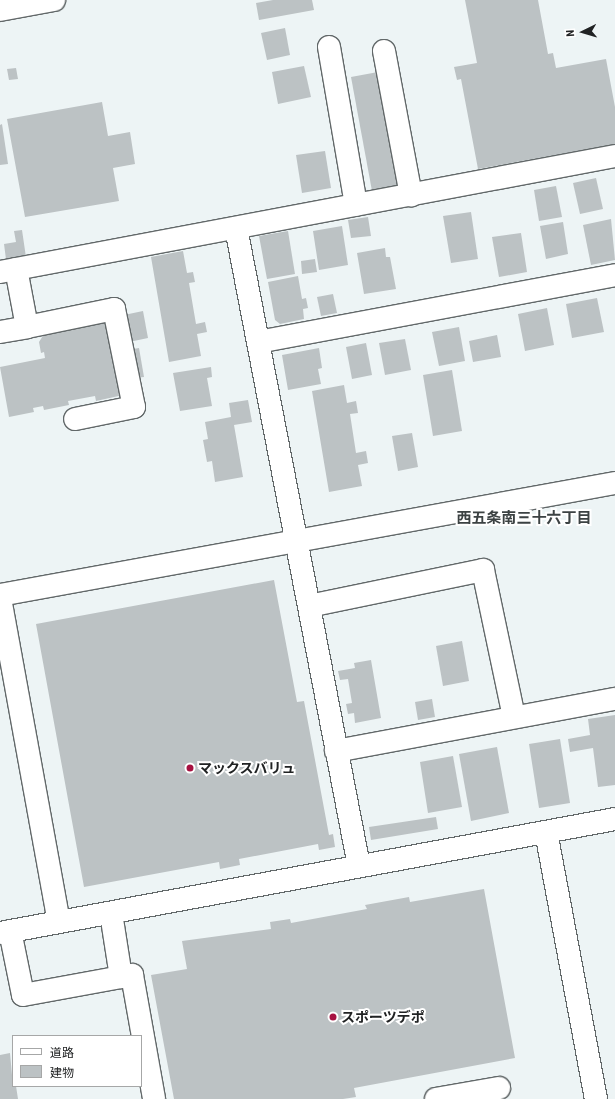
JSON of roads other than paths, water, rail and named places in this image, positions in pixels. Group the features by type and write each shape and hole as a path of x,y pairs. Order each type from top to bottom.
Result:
{"street":[{"path":"0,10 54,0"},
{"path":"329,47 356,205"},
{"path":"384,51 411,195"},
{"path":"27,327 8,270 615,156"},
{"path":"236,228 359,866"},
{"path":"258,342 615,275"},
{"path":"0,332 114,309 134,407 75,419"},
{"path":"59,922 0,596 296,539 615,483"},
{"path":"309,606 483,570 514,718"},
{"path":"336,751 615,699"},
{"path":"154,1099 132,975 23,995 5,932 615,819"},
{"path":"546,832 596,1099"},
{"path":"111,913 121,977"},
{"path":"436,1099 499,1088"}],"place":[{"name":"マックスバリュ","path":"190,768"},
{"name":"スポーツデポ","path":"333,1017"}],"district":[{"name":"西五条南三十六丁目","path":"524,519"}]}
